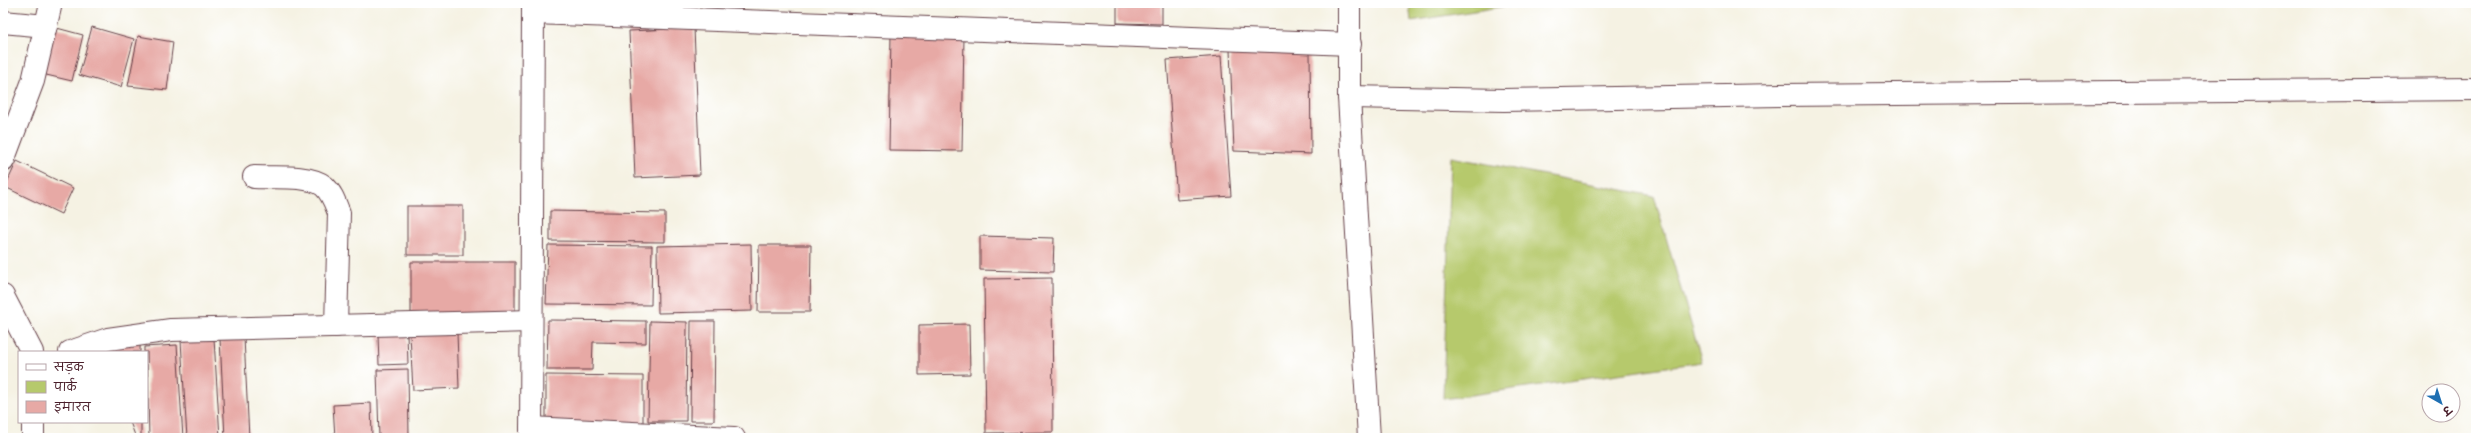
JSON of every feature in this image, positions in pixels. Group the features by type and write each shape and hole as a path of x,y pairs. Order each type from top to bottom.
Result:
{"street":[{"path":"3,161 33,81 51,3"},
{"path":"1349,3 1349,97 1369,438"},
{"path":"734,438 531,433 534,8 1350,44"},
{"path":"3,22 46,26"},
{"path":"1349,97 1504,100 1788,95 2476,89"},
{"path":"254,177 310,179 324,186 333,198 338,213 336,326"},
{"path":"3,296 32,351"},
{"path":"73,351 108,338 171,330 531,321"},
{"path":"33,423 33,438"}],"green space":[{"path":"1409,3 1525,3 1411,21"},
{"path":"1451,157 1654,196 1702,362 1443,399"}],"building":[{"path":"1117,3 1162,3 1162,24 1117,23"},
{"path":"53,27 83,35 72,81 42,74"},
{"path":"92,27 134,39 121,87 79,75"},
{"path":"694,28 700,175 635,178 629,31"},
{"path":"891,35 964,36 962,151 889,150"},
{"path":"138,36 173,42 167,90 128,86"},
{"path":"1230,50 1310,52 1311,154 1234,151"},
{"path":"1221,56 1231,196 1177,200 1167,60"},
{"path":"17,161 73,188 61,214 5,187"},
{"path":"407,206 463,206 463,255 407,255"},
{"path":"550,211 665,213 665,242 550,241"},
{"path":"980,236 1054,238 1053,272 980,270"},
{"path":"751,244 752,311 658,313 657,246"},
{"path":"548,245 652,246 651,305 546,304"},
{"path":"759,245 811,245 810,312 758,312"},
{"path":"411,262 515,262 515,315 411,316"},
{"path":"1052,278 1053,432 986,433 984,279"},
{"path":"548,320 646,321 646,343 593,342 592,370 547,370"},
{"path":"650,321 687,322 686,421 648,421"},
{"path":"691,321 715,321 714,421 690,421"},
{"path":"969,324 970,374 919,375 919,325"},
{"path":"407,333 408,364 379,365 378,334"},
{"path":"457,333 459,388 413,390 410,335"},
{"path":"244,338 249,438 225,438 220,339"},
{"path":"214,339 220,438 187,438 181,341"},
{"path":"99,342 140,342 140,351 103,351"},
{"path":"177,345 183,438 149,438 148,351 144,351 144,347"},
{"path":"408,369 409,438 379,438 377,370"},
{"path":"546,375 643,376 643,424 546,423"},
{"path":"371,403 372,438 335,438 333,405"},
{"path":"130,423 141,423 141,438 136,438"}]}
